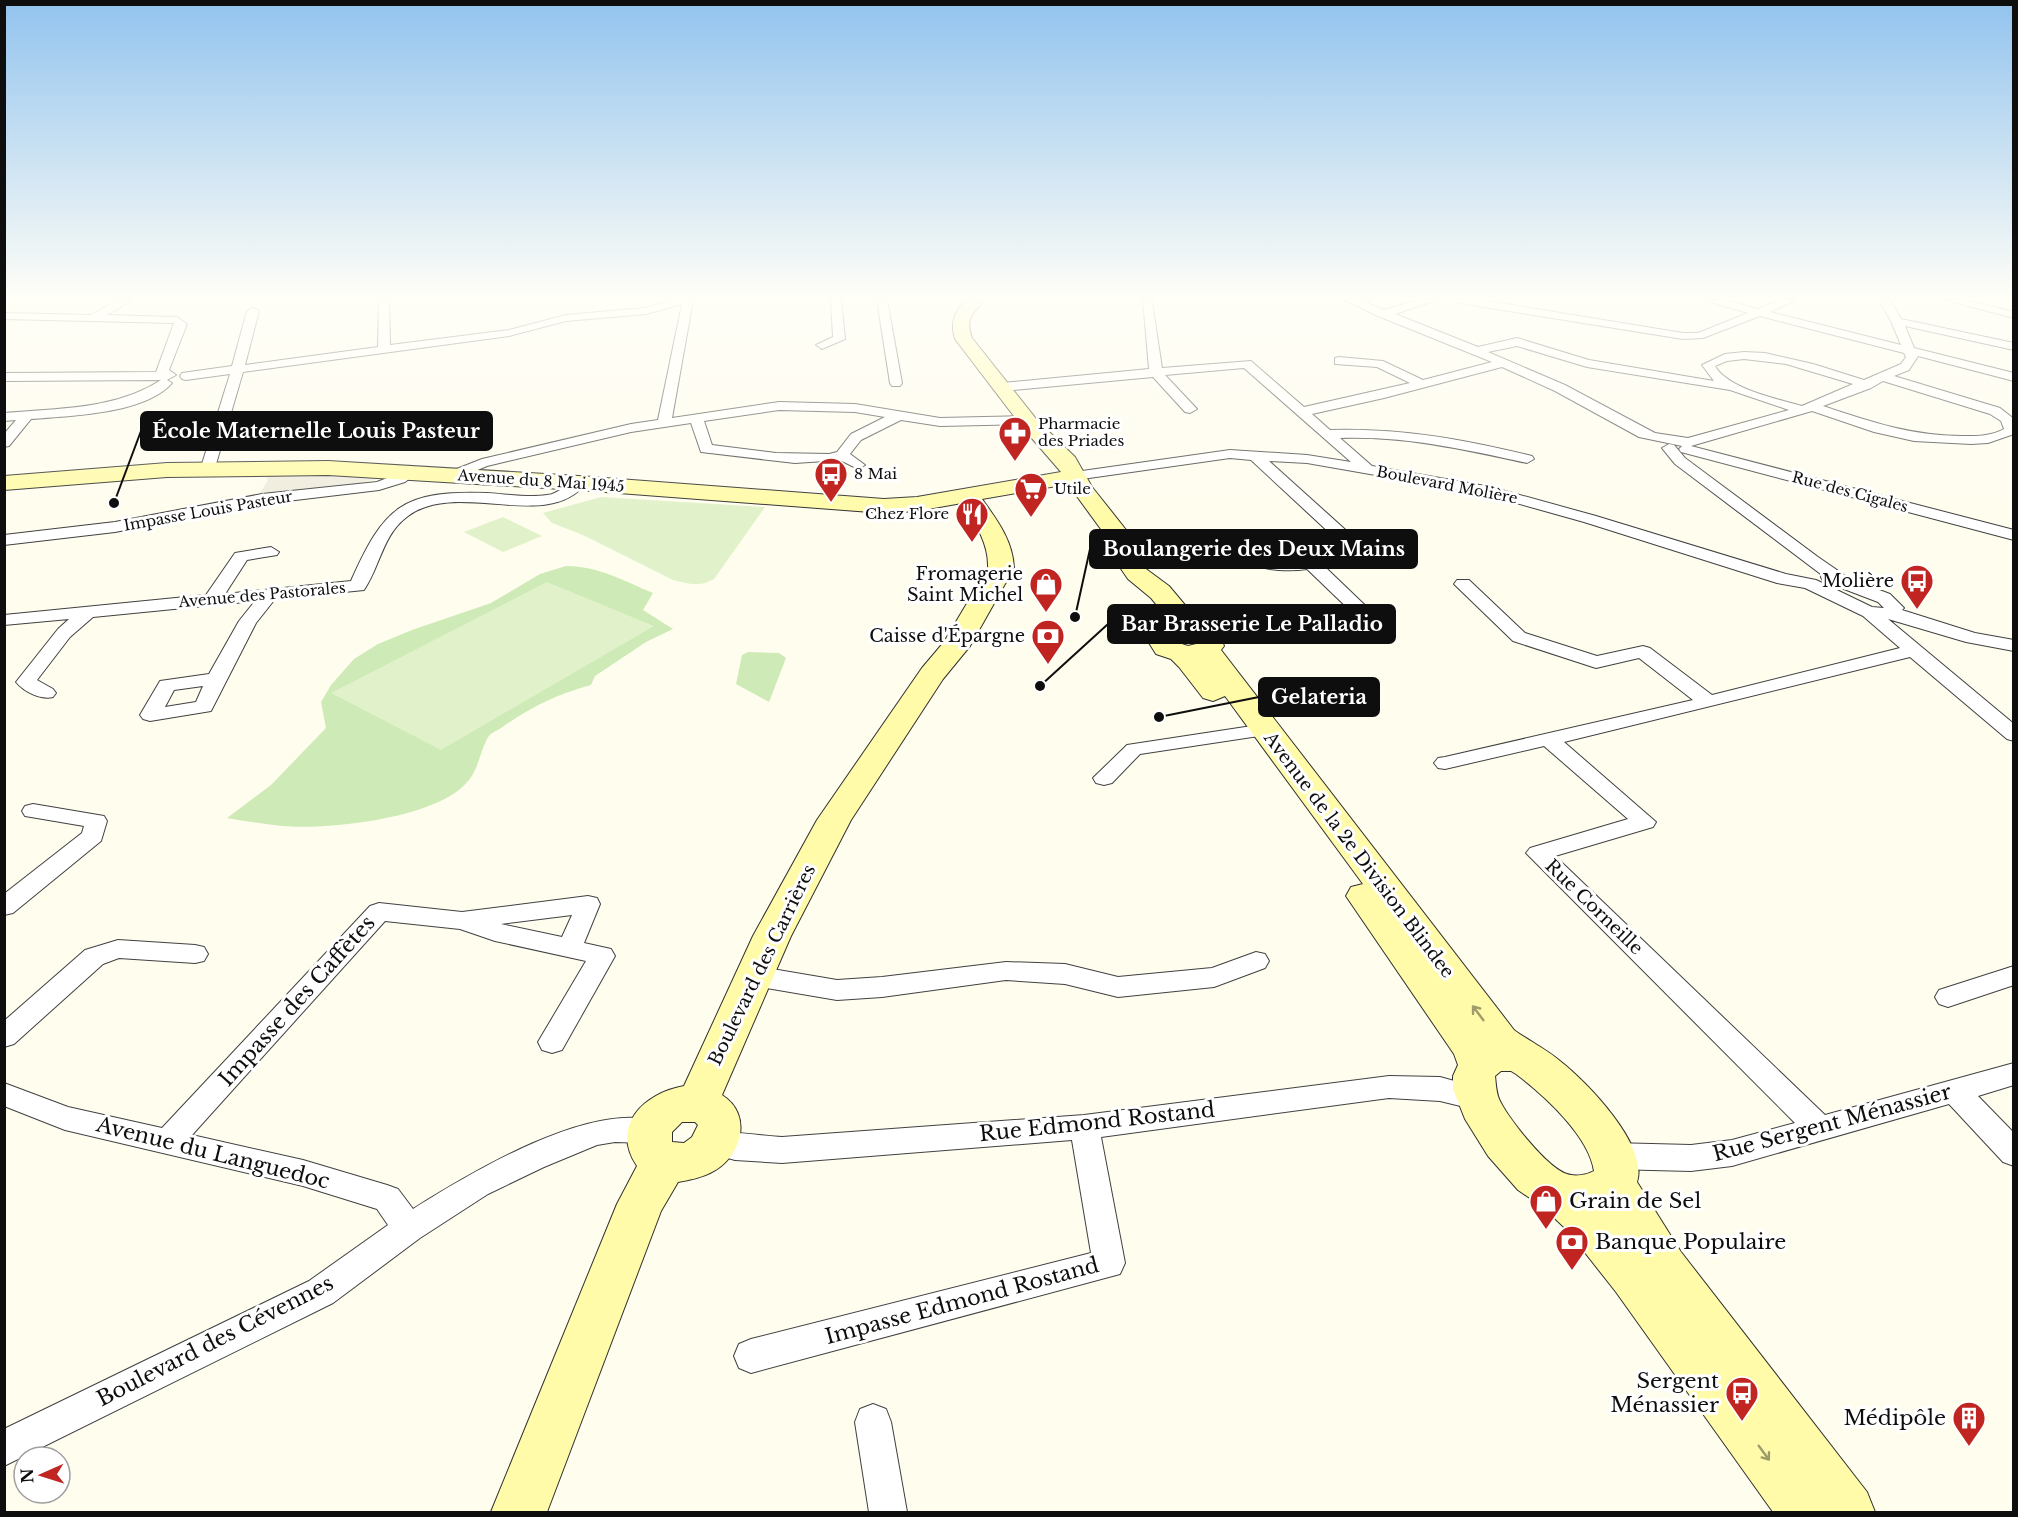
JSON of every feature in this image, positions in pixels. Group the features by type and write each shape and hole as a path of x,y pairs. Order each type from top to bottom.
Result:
{"street":[{"path":"162,371 167,378"},
{"path":"4,377 154,375 167,378 223,371"},
{"path":"205,470 227,407 236,371"},
{"path":"665,421 674,371"},
{"path":"894,371 896,383"},
{"name":"Avenue de la 2e Division Blindee","path":"990,371 1029,422 1029,432 1035,444 1068,477 1094,527 1160,592 1185,641 1254,731 1491,1073 1517,1161 1534,1178 1560,1193"},
{"path":"1002,387 1178,371"},
{"path":"1255,371 1366,469"},
{"path":"1394,371 1422,384"},
{"path":"1301,412 1473,371"},
{"path":"1521,371 1560,388 1664,444 1687,446 1808,409 1897,371"},
{"path":"1635,371 1734,387 1904,436 1990,438 2008,434 2011,430 2007,419 1995,411 1884,377"},
{"path":"1712,371 1716,377 1734,387"},
{"path":"1820,371 1867,385"},
{"path":"1988,371 2013,377"},
{"path":"1156,373 1190,409"},
{"path":"4,417 124,403 151,394 167,378"},
{"path":"454,475 482,463 665,421 779,406 811,405 855,408 898,416 962,423 1029,422"},
{"path":"4,442 27,415"},
{"path":"696,417 706,449 757,456 820,459 842,455 856,437 898,416"},
{"path":"1326,434 1377,434 1438,439 1527,459"},
{"path":"1664,444 1680,461 1813,574 1869,612 2013,735"},
{"name":"Rue des Cigales","path":"1687,446 2013,535"},
{"path":"1253,454 1354,546 1356,551 1353,556 1294,566 1261,561"},
{"name":"Boulevard Molière","path":"1068,477 1220,455 1253,454 1307,459 1451,483 1513,497 1784,579 1813,574"},
{"path":"842,455 858,465"},
{"name":"Avenue du 8 Mai 1945","path":"4,483 138,472 328,468 579,483 866,506 917,504 1068,477"},
{"name":"Impasse Louis Pasteur","path":"4,540 115,527 262,500 379,486 410,473"},
{"name":"Avenue des Pastorales","path":"4,620 358,586 390,522 399,514 422,504 464,498 549,500 561,496 579,483"},
{"name":"Boulevard des Carrières","path":"697,1103 772,936 834,820 932,674 956,646 1001,568 1002,557 999,549 968,494"},
{"path":"212,600 241,556 271,552"},
{"path":"1311,563 1367,617 1373,633"},
{"path":"1813,574 1843,581 1887,605 1972,638 2013,644"},
{"path":"1463,584 1519,637 1596,662 1643,652 1708,702"},
{"path":"216,679 248,621 269,595"},
{"path":"1869,612 1887,605"},
{"path":"46,693 26,682 64,633 89,611"},
{"path":"1445,763 1708,702 1915,650"},
{"path":"1104,778 1134,749 1254,731"},
{"name":"Rue Corneille","path":"1548,739 1645,822 1538,853 1820,1129"},
{"path":"4,907 93,836 96,821 33,811"},
{"name":"Impasse des Caffètes","path":"168,1141 379,912 462,921 588,904 569,948"},
{"path":"462,921 495,932 602,956 552,1042"},
{"path":"4,1037 94,957 118,949 195,954"},
{"path":"755,976 837,990 882,987 1006,970 1065,974 1118,987 1214,977 1256,961"},
{"path":"1948,997 2013,975"},
{"path":"1491,1073 1534,1064 1561,1086 1596,1130 1613,1170 1664,1268 1847,1512"},
{"name":"Rue Edmond Rostand","path":"716,1143 735,1147 782,1150 1084,1127 1389,1088 1440,1089 1491,1073"},
{"name":"Rue Sergent Ménassier","path":"1613,1170 1732,1153 2013,1074"},
{"path":"1955,1091 2013,1153"},
{"name":"Avenue du Languedoc","path":"4,1094 65,1118 303,1173 387,1199 409,1228"},
{"path":"519,1512 640,1204 657,1174 659,1147 656,1118 682,1103 697,1103 708,1106 721,1122 721,1132 716,1143 695,1159 682,1163 659,1147"},
{"name":"Impasse Edmond Rostand","path":"751,1356 1109,1263 1084,1127"},
{"name":"Boulevard des Cévennes","path":"4,1448 321,1292 409,1228 477,1185 533,1158 594,1133 615,1130 659,1147"},
{"path":"1560,1193 1583,1195 1600,1192 1613,1170"},
{"path":"1560,1193 1585,1216 1634,1276 1808,1512"},
{"path":"873,1422 888,1512"}],"green space":[{"path":"601,497 765,507 714,579 694,584 673,580 583,535 552,523 543,513"},
{"path":"503,517 542,536 503,552 464,532"},
{"path":"566,566 600,571 653,593 643,610 673,629 646,642 595,676 591,685 544,702 491,734 466,784 443,800 399,815 324,826 282,826 227,818 271,785 326,728 321,702 331,685 354,659 378,644 491,603 540,574"},
{"path":"547,582 654,626 441,750 331,693"},
{"path":"748,652 779,653 786,658 769,702 736,684 742,655"}],"shaded area":[{"path":"277,474 377,479 346,486 260,493 268,480 266,477"}],"place":[{"name":"Pharmacie des Priades","path":"1015,462"},
{"name":"École Maternelle Louis Pasteur","path":"114,503"},
{"name":"8 Mai","path":"831,503"},
{"name":"Utile","path":"1031,518"},
{"name":"Chez Flore","path":"972,543"},
{"name":"Molière","path":"1917,610"},
{"name":"Fromagerie Saint Michel","path":"1046,613"},
{"name":"Boulangerie des Deux Mains","path":"1075,617"},
{"name":"Caisse d'Épargne","path":"1048,665"},
{"name":"Bar Brasserie Le Palladio","path":"1040,686"},
{"name":"Gelateria","path":"1159,717"},
{"name":"Grain de Sel","path":"1546,1230"},
{"name":"Banque Populaire","path":"1572,1271"},
{"name":"Sergent Ménassier","path":"1742,1422"},
{"name":"Médipôle","path":"1969,1447"}]}
